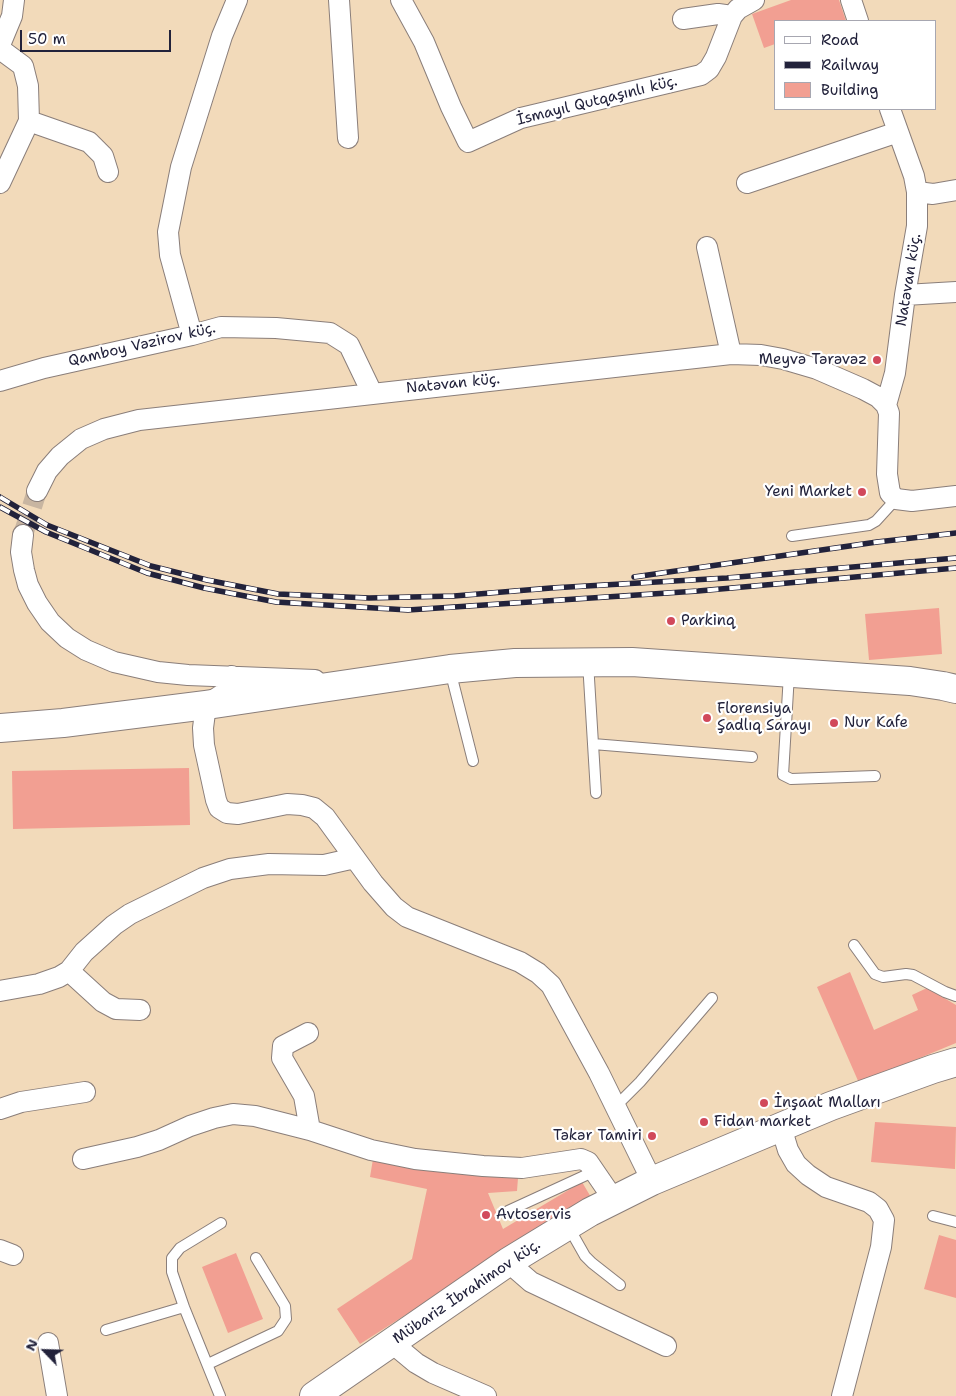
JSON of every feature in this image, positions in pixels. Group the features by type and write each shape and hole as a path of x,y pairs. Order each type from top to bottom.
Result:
{"street":[{"path":"0,45 12,16 14,0"},
{"path":"192,335 170,255 168,232 181,166 222,36 237,0"},
{"path":"339,0 348,138"},
{"name":"İsmayıl Qutqaşınlı küç.","path":"401,0 424,42 468,142 521,118 701,75 709,69 716,57 732,16"},
{"path":"683,19 718,14 732,16 738,9 754,0"},
{"path":"851,0 858,20"},
{"path":"0,49 23,66 28,86 29,121 0,183"},
{"path":"890,110 918,192 933,194 956,190"},
{"path":"29,121 89,142 102,156 108,172"},
{"path":"747,183 898,132"},
{"name":"Natəvan küç.","path":"886,405 895,374 905,295 917,226 918,192"},
{"path":"708,247 731,354"},
{"path":"905,295 956,292"},
{"name":"Qamboy Vəzirov küç.","path":"0,380 221,327 276,328 330,333 349,345 372,393"},
{"name":"Natəvan küç.","path":"37,491 47,471 60,456 81,439 104,429 139,420 731,354 760,355 783,359 817,369 878,397 886,405 890,420 888,487 890,493 896,498"},
{"path":"896,498 912,501 956,496"},
{"path":"23,535 21,552 28,585 50,622 67,638 86,650 123,664 158,672 354,683"},
{"path":"0,728 63,723 206,706 450,668 515,664 632,662 910,682 956,689"},
{"path":"232,676 226,692 206,706 203,728 204,745 216,800 220,808 227,813 238,814 286,804 302,804 314,808 325,818 394,907 407,917 520,962 538,973 551,985 616,1106 652,1181"},
{"path":"0,991 40,984 59,977 69,971 84,952 122,919 203,878 230,869 269,864 324,865 355,858"},
{"path":"69,971 103,1002 116,1009 140,1010"},
{"path":"308,1033 283,1046 282,1058 304,1096 310,1130"},
{"name":"Mübariz İbrahimov küç.","path":"314,1396 508,1262 568,1225 614,1200 652,1181 781,1127 876,1089 956,1062"},
{"path":"0,1109 21,1102 84,1092"},
{"path":"83,1159 137,1147 159,1140 190,1126 234,1114 255,1116 310,1130 371,1150 415,1158 483,1166 522,1168 581,1159 588,1162 614,1200"},
{"path":"781,1127 788,1150 796,1164 808,1175 826,1187 869,1202 878,1209 884,1220 881,1246 842,1396"},
{"path":"508,1262 531,1282 666,1346"},
{"path":"48,1343 57,1396"},
{"path":"392,1343 416,1363 433,1373 486,1396"}],"lane":[{"path":"792,536 869,525 876,521 896,498"},
{"path":"588,662 596,793"},
{"path":"450,668 473,761"},
{"path":"790,673 783,775 791,779 875,776"},
{"path":"593,744 752,757"},
{"path":"854,945 875,974 883,977 913,975 944,992 956,996"},
{"path":"616,1106 640,1082 712,998"},
{"path":"508,1211 595,1172"},
{"path":"933,1216 956,1222"},
{"path":"220,1396 184,1307 172,1272 172,1258 180,1248 221,1223"},
{"path":"568,1225 585,1256 620,1285"},
{"path":"208,1364 278,1331 286,1319 285,1306 256,1258"},
{"path":"106,1330 184,1307"}],"building":[{"path":"791,0 839,0 846,20 774,20 774,44 764,48 752,14"},
{"path":"939,608 942,654 869,660 865,614"},
{"path":"189,768 190,825 13,829 12,771"},
{"path":"850,972 874,1030 918,1010 912,995 927,988 956,1005 956,1043 859,1083 817,987"},
{"path":"875,1122 956,1127 955,1169 871,1162"},
{"path":"373,1159 446,1173 518,1178 517,1191 488,1193 503,1229 582,1182 592,1199 507,1250 360,1344 337,1309 412,1259 427,1189 370,1177"},
{"path":"939,1235 956,1240 956,1298 924,1289"},
{"path":"236,1253 263,1319 228,1333 202,1267"}],"tunnel":[{"path":"23,535 37,491"}],"railway":[{"path":"0,497 47,525 151,566 207,580 278,594 369,598 454,596 551,588 727,578 956,558"},
{"path":"0,507 46,532 147,573 204,588 276,602 408,610 698,591 956,568"},
{"path":"634,577 877,542 956,533"}],"place":[{"name":"Meyvə Tərəvəz","path":"877,360"},
{"name":"Yeni Market","path":"862,492"},
{"name":"Parkinq","path":"671,621"},
{"name":"Florensiya Şadlıq Sarayı","path":"707,718"},
{"name":"Nur Kafe","path":"834,723"},
{"name":"İnşaat Malları","path":"764,1103"},
{"name":"Fidan market","path":"704,1122"},
{"name":"Təkər Tamiri","path":"652,1136"},
{"name":"Avtoservis","path":"486,1215"}]}
